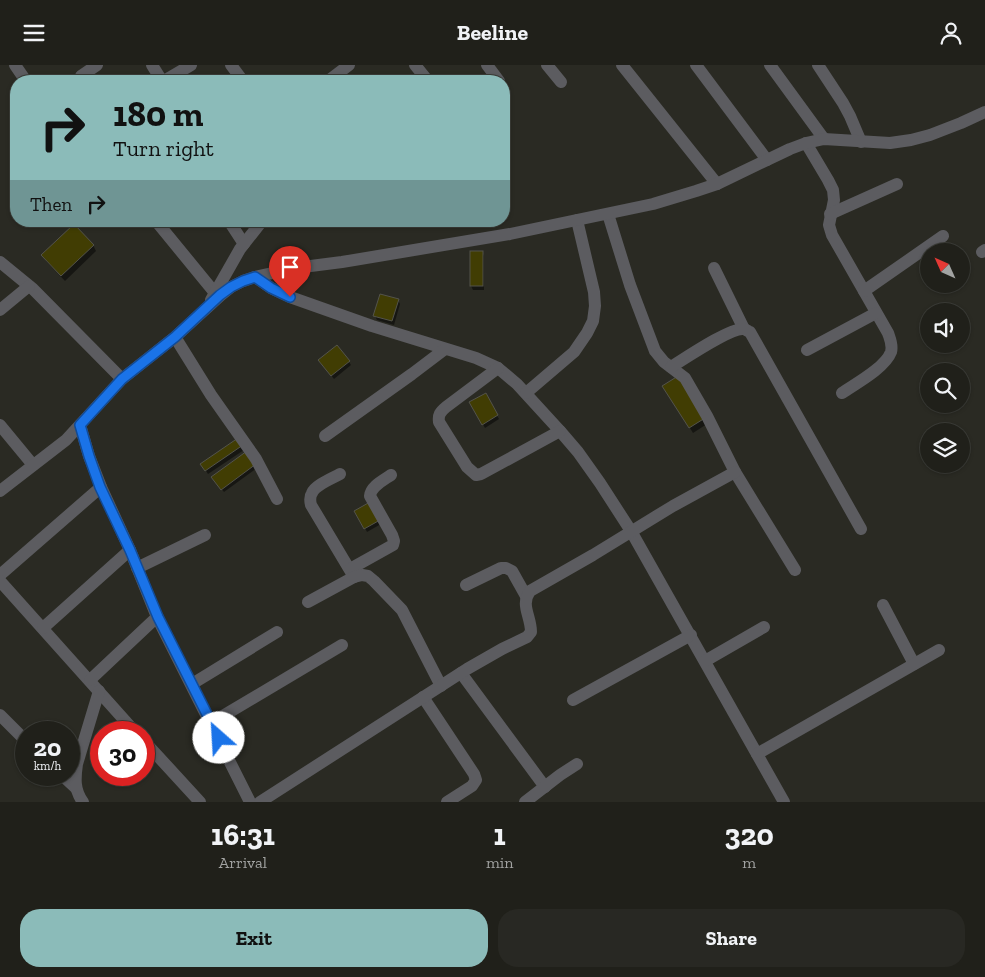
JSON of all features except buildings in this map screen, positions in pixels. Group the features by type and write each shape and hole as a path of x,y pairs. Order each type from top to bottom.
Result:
{"street":[{"path":"82,75 97,65"},
{"path":"174,75 191,65"},
{"path":"333,73 349,65"},
{"path":"415,65 423,75"},
{"path":"547,65 561,83"},
{"path":"622,65 717,184"},
{"path":"696,65 768,160"},
{"path":"770,65 824,139"},
{"path":"818,65 843,103 861,142"},
{"path":"0,491 66,440 122,379 175,337 231,287 243,281 296,268 510,234 653,204 717,184 806,143 824,139 890,143 911,140 954,126 985,112"},
{"path":"806,143 833,190 834,199 829,225 832,235 888,333 891,343 891,352 884,363 842,393"},
{"path":"830,214 897,184"},
{"path":"608,214 630,285 659,357 685,378 707,416 735,472 795,570"},
{"path":"526,393 574,352 593,321 594,292 577,220"},
{"path":"161,227 215,293"},
{"path":"234,227 244,244"},
{"path":"208,307 230,266 257,227"},
{"path":"864,291 943,236"},
{"path":"0,262 29,286 122,379"},
{"path":"714,268 744,329"},
{"path":"255,277 271,288 290,297 372,326 476,358 498,368 517,384 560,431 600,483 631,531 784,802"},
{"path":"0,310 29,286"},
{"path":"807,350 876,313"},
{"path":"671,367 735,330 744,329 750,332 861,529"},
{"path":"175,337 256,459 278,499"},
{"path":"325,436 445,349"},
{"path":"498,368 446,407 438,416 439,422 466,467 476,475 481,474 560,431"},
{"path":"0,425 33,465"},
{"path":"80,425 100,487 130,550 158,617 250,802"},
{"path":"260,802 461,673 526,637 531,632 525,602 530,591 735,472"},
{"path":"340,474 311,493 311,505 352,573 368,576 402,611 441,686"},
{"path":"308,602 393,545 392,535 370,496 370,491 391,475"},
{"path":"0,575 100,487"},
{"path":"137,568 205,535"},
{"path":"43,628 130,550"},
{"path":"466,585 506,568 512,571 526,597"},
{"path":"0,581 125,721"},
{"path":"883,605 914,664"},
{"path":"90,680 158,617"},
{"path":"705,661 764,627"},
{"path":"192,685 277,632"},
{"path":"573,700 691,635"},
{"path":"211,723 342,645"},
{"path":"757,754 939,650"},
{"path":"461,673 545,787"},
{"path":"83,802 76,788 75,775 99,691"},
{"path":"423,697 474,774 476,780 472,786 447,802"},
{"path":"0,715 15,730"},
{"path":"155,753 200,802"},
{"path":"524,802 577,765"}],"route":[{"path":"219,738 158,617 123,534 100,487 80,425 122,379 175,337 231,287 255,277 271,288 290,297"}]}
